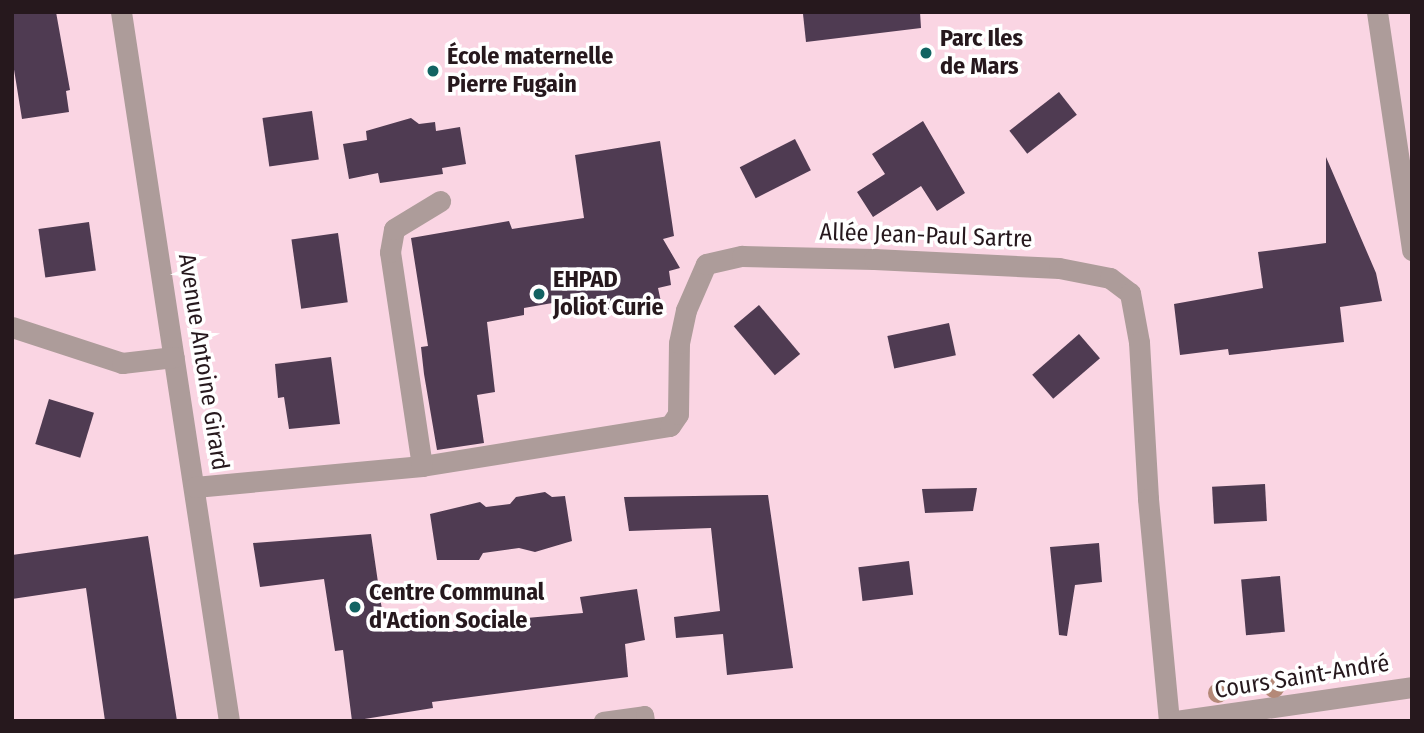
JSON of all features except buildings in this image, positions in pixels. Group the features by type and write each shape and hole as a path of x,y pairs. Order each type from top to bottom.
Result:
{"street":[{"name":"Avenue Antoine Girard","path":"121,12 229,721"},
{"path":"1377,12 1407,188 1412,250"},
{"path":"195,487 422,467 390,252 394,229 409,216 440,201"},
{"name":"Allée Jean-Paul Sartre","path":"422,467 670,426 678,414 679,343 685,310 706,264 741,256 874,259 1059,268 1110,278 1130,293 1139,342 1169,721"},
{"path":"12,327 122,363 174,357"},
{"name":"Cours Saint-André","path":"1177,721 1202,720 1412,687"}],"lane":[{"path":"603,721 645,715 646,721"}],"place":[{"name":"Parc Iles de Mars","path":"926,53"},
{"name":"École maternelle Pierre Fugain","path":"433,71"},
{"name":"EHPAD Joliot Curie","path":"539,294"},
{"name":"Centre Communal d'Action Sociale","path":"355,607"}]}
